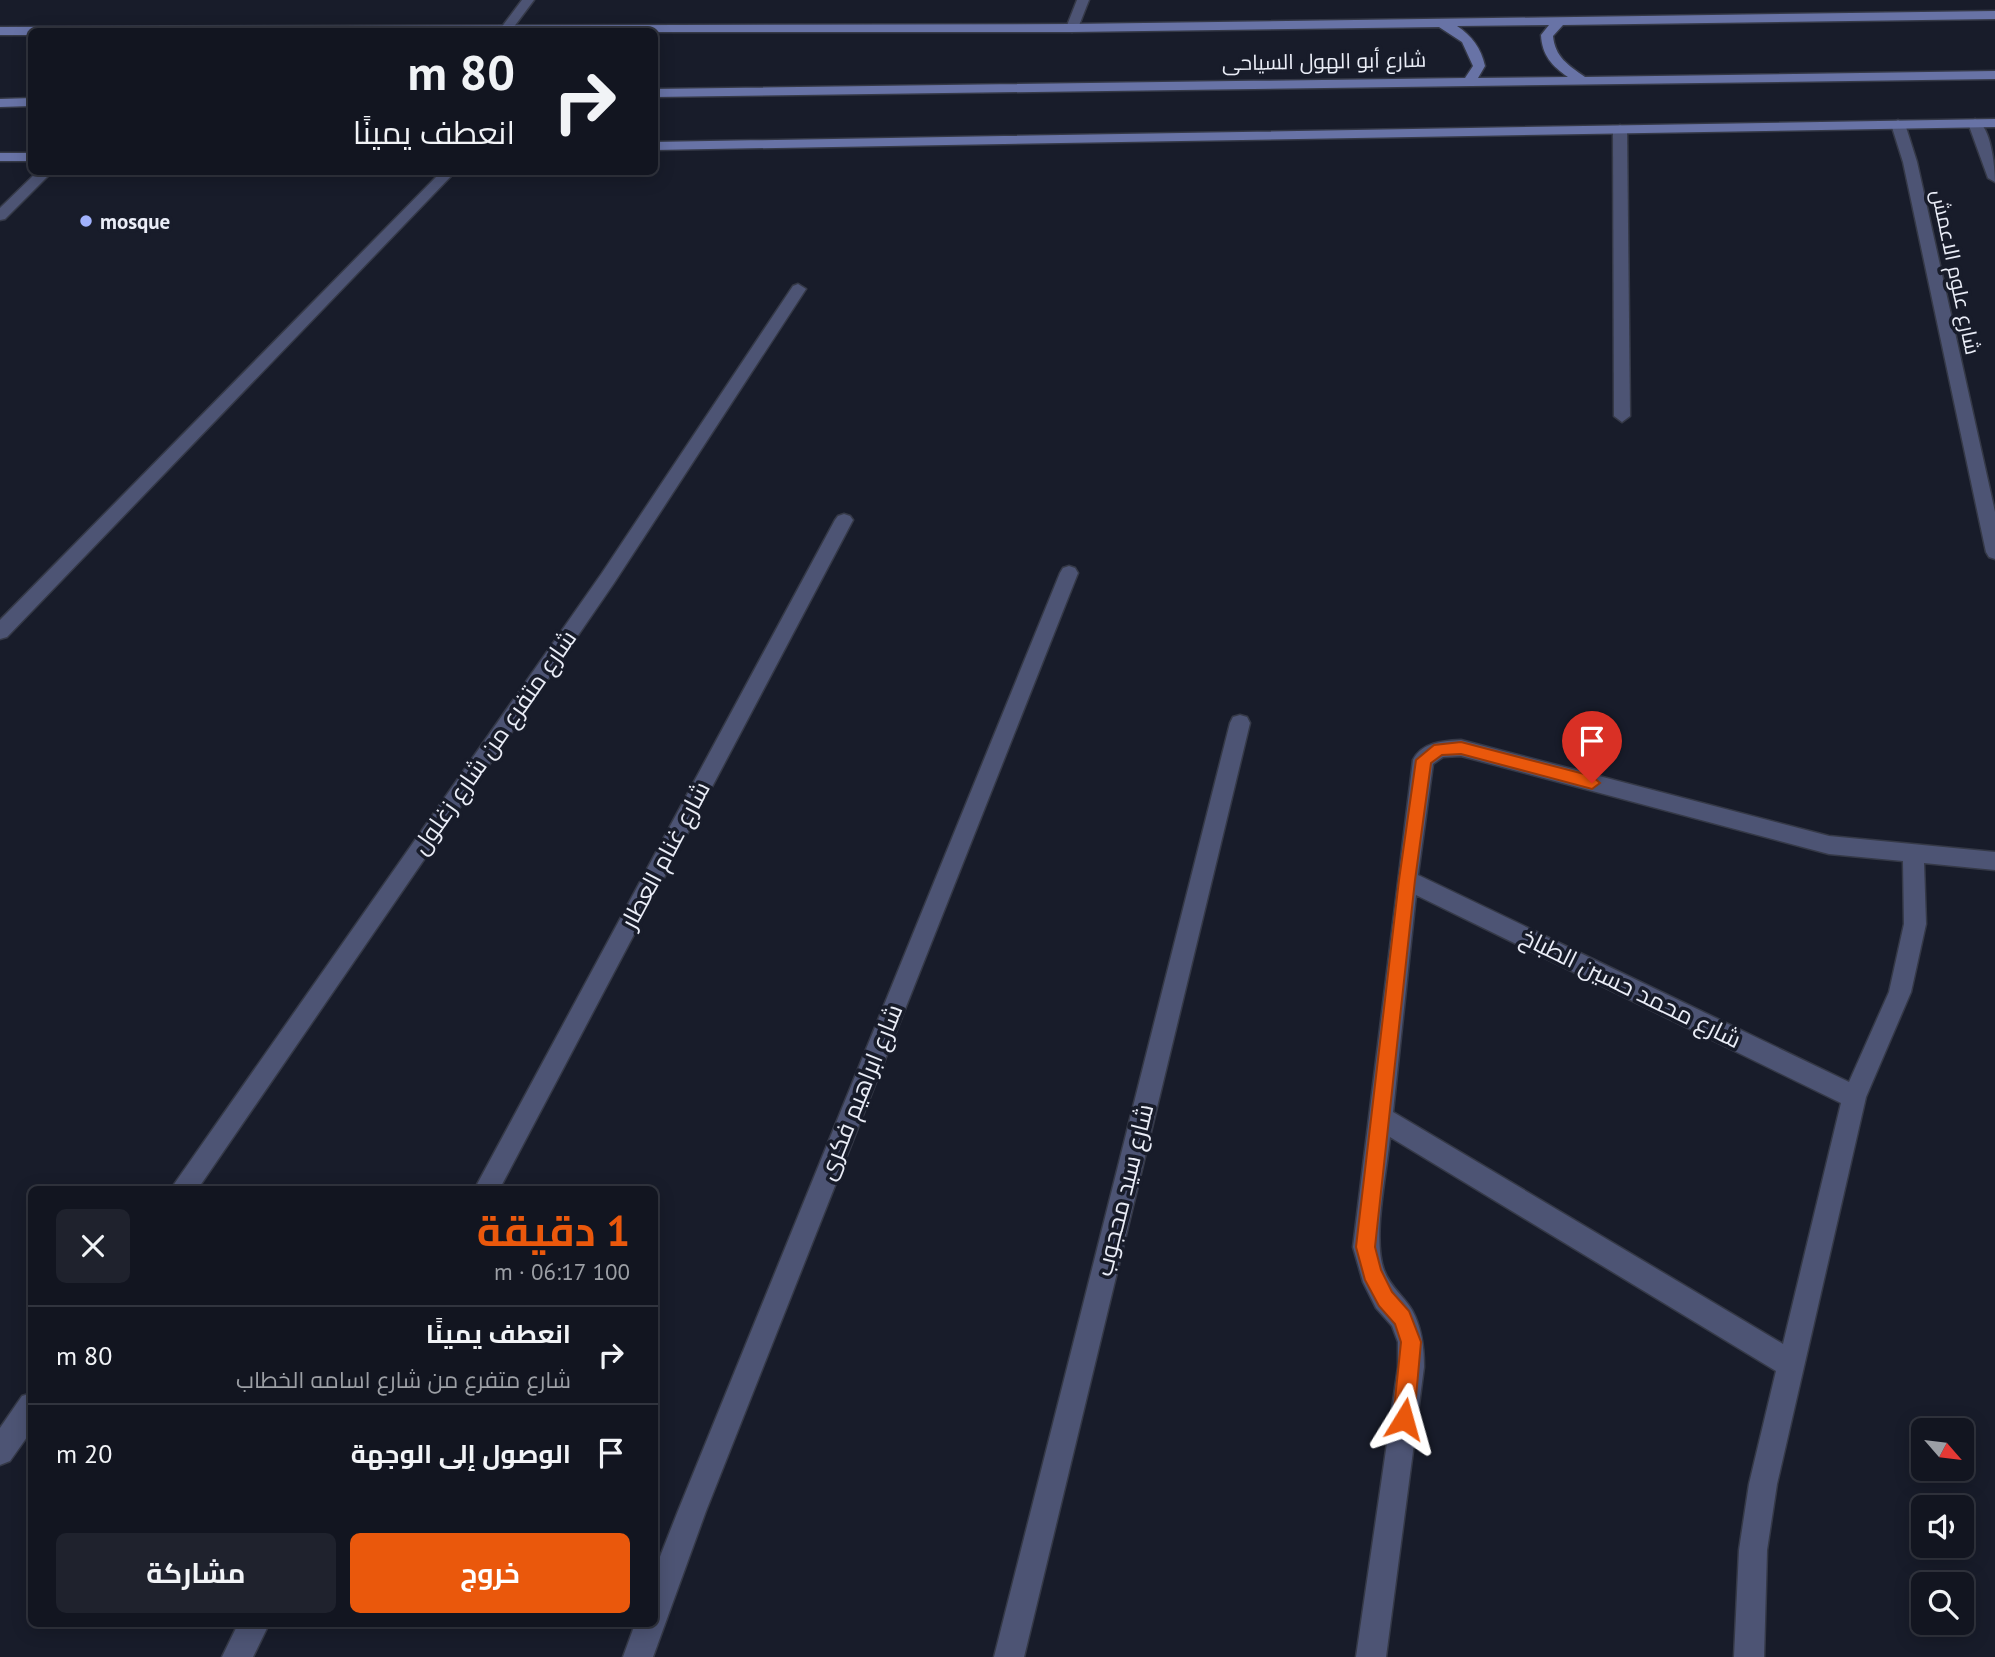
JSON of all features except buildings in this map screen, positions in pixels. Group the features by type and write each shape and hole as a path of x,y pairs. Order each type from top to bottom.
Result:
{"main road":[{"name":"شارع أبو الهول السياحى","path":"658,30 1558,23 1995,15"},
{"path":"1442,23 1464,35 1476,50 1479,66 1470,80"},
{"path":"1558,23 1547,35 1547,50 1558,66 1580,79"},
{"name":"شارع أبو الهول السياحى","path":"0,31 28,31"},
{"name":"شارع أبو الهول السياحى","path":"658,93 1995,75"},
{"path":"0,103 28,102"},
{"path":"658,146 1995,123"},
{"path":"0,157 28,157"}],"street":[{"path":"506,28 527,0"},
{"path":"1072,28 1083,0"},
{"path":"1975,123 1995,178"},
{"name":"شارع علوم الاعمش","path":"1898,124 1910,162 1995,552"},
{"path":"1620,129 1622,415"},
{"path":"0,216 43,175"},
{"path":"0,632 445,175"},
{"name":"شارع متفرع من شارع زغلول","path":"185,1186 608,578 798,289"},
{"name":"شارع غنام العطار","path":"488,1186 844,520"},
{"name":"شارع ابراهيم فكرى","path":"658,1601 1069,573"},
{"name":"شارع سيد محجوب","path":"1009,1657 1240,723"},
{"path":"1371,1657 1411,1367 1411,1342 1402,1318 1385,1299 1371,1273 1366,1247 1423,760 1439,750 1461,748 1829,845 1995,861"},
{"path":"1749,1657 1754,1550 1763,1484 1854,1097 1900,992 1915,924 1913,855"},
{"name":"شارع محمد حسين الطباخ","path":"1407,880 1854,1097"},
{"path":"1380,1117 1792,1365"},
{"path":"0,1451 28,1412"},
{"path":"237,1657 252,1627"},
{"path":"638,1657 649,1627"}],"place":[{"name":"mosque","path":"86,221"}],"route":[{"path":"1404,1419 1411,1367 1411,1342 1402,1318 1385,1299 1371,1273 1366,1247 1423,760 1439,750 1461,748 1592,783"}]}
